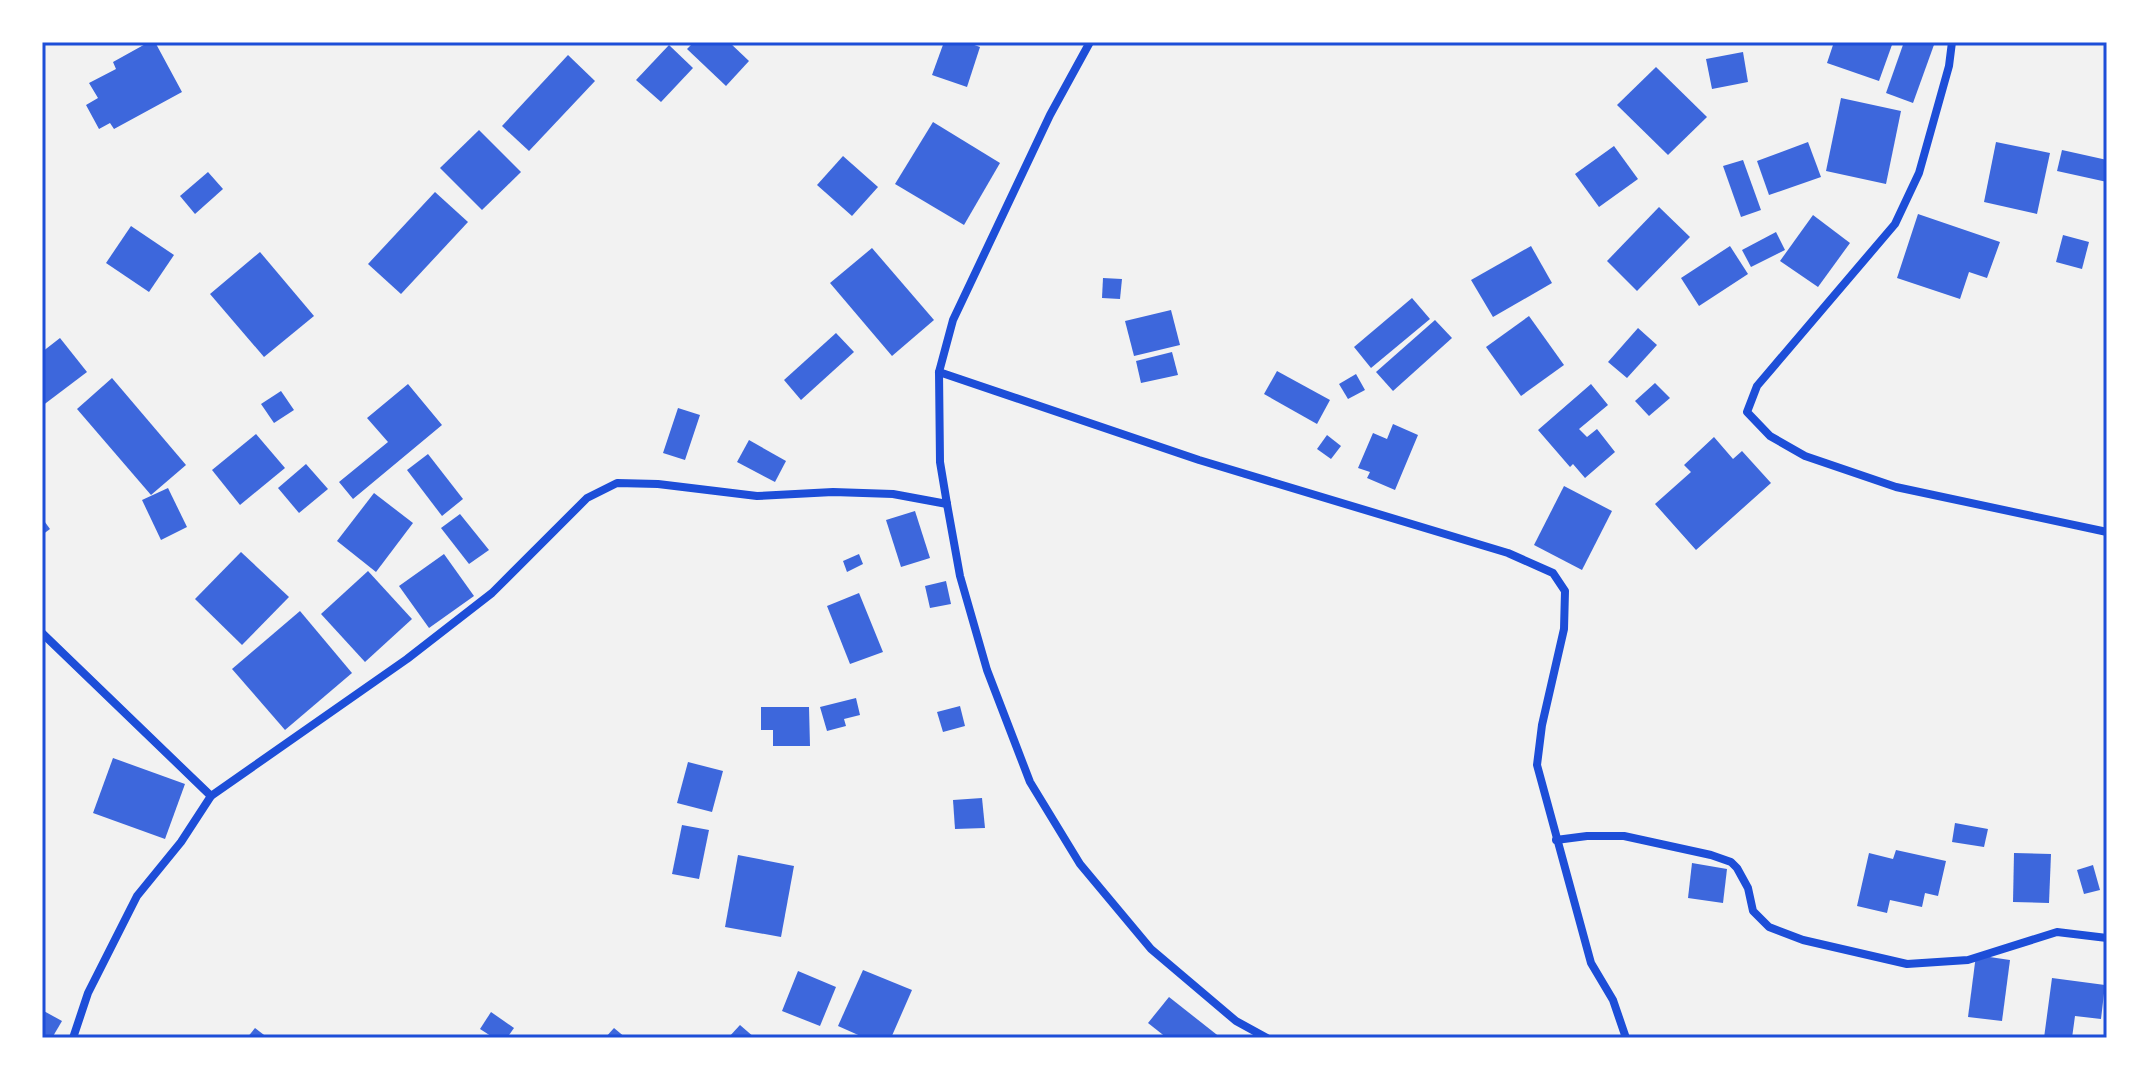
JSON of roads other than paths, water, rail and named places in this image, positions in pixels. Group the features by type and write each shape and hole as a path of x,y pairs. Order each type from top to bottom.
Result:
{"street":[{"path":"1090,42 1050,115 953,320 939,372 940,462 947,504 960,576 983,656 1030,782 1080,864 1151,949 1236,1021 1267,1038"},
{"path":"1952,42 1949,66 1919,173 1895,224 1757,386 1747,412 1770,436 1805,456 1896,487 2107,532"},
{"path":"939,372 1199,460 1508,553 1553,573 1565,591 1564,629 1542,725 1537,765 1591,963 1613,1000 1626,1038"},
{"path":"73,1038 88,993 137,896 181,842 211,796 407,659 492,593 587,498 617,483 658,484 757,496 833,492 893,494 947,504"},
{"path":"42,633 211,796"},
{"path":"1556,840 1624,836 1731,862 1748,888 1753,911 1769,927 1803,940 1907,964 1968,960 2057,932 2107,938"}]}
